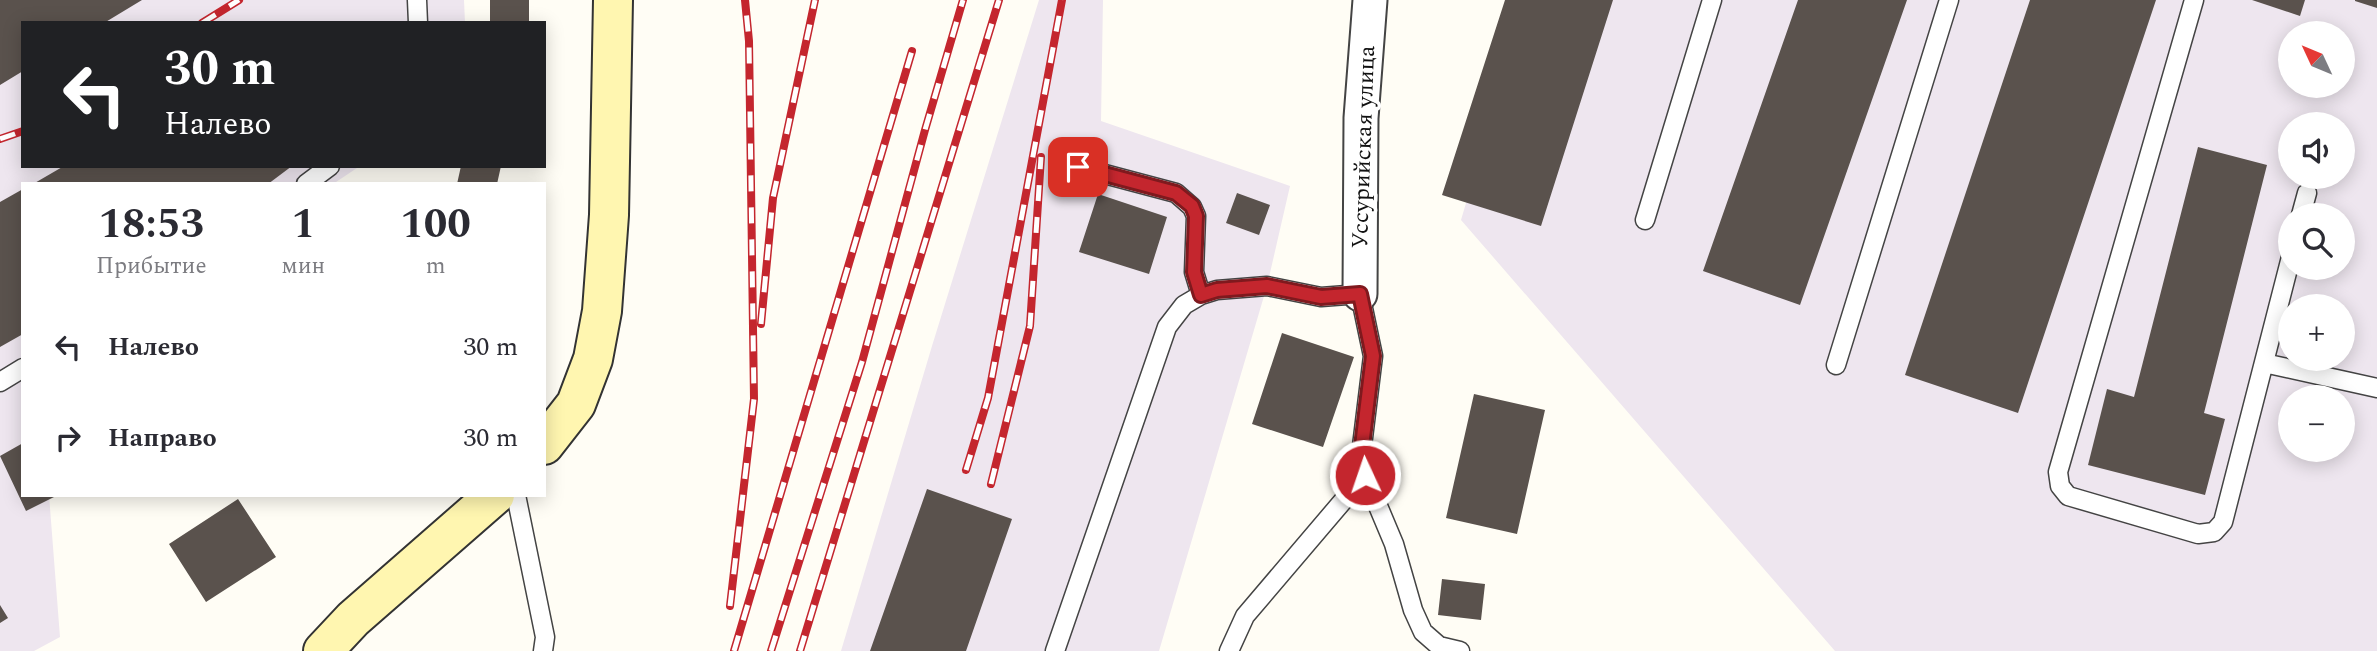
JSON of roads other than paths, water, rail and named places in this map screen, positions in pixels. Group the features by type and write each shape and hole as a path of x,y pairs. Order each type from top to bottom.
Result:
{"main road":[{"path":"546,442 576,404 593,359 602,311 610,215 613,0"},
{"path":"323,651 353,620 493,497"}],"street":[{"name":"Уссурийская улица","path":"1360,294 1361,118 1370,0"}],"lane":[{"path":"417,0 418,21"},
{"path":"1645,220 1712,0"},
{"path":"1836,365 1949,0"},
{"path":"2194,0 2058,472 2060,486 2068,496 2185,531 2198,534 2214,532 2223,522 2285,280"},
{"path":"1078,167 1176,193 1192,206 1196,216 1194,272 1201,295"},
{"path":"309,182 327,168"},
{"path":"2304,203 2307,193"},
{"path":"1055,651 1167,327 1184,305 1201,295 1217,290 1267,286 1321,297 1360,294 1373,356 1362,446 1365,475 1394,544 1413,610 1423,632 1439,646 1460,651"},
{"path":"2264,363 2377,388"},
{"path":"0,382 21,369"},
{"path":"1229,651 1245,616 1365,475"},
{"path":"516,497 545,637 543,651"}],"railway":[{"path":"205,21 239,0"},
{"path":"730,606 754,399 749,41 745,0"},
{"path":"761,324 773,198 815,0"},
{"path":"771,651 862,362 963,0"},
{"path":"800,651 999,0"},
{"path":"966,470 988,398 1062,0"},
{"path":"734,651 912,51"},
{"path":"0,139 21,132"},
{"path":"991,484 1030,326 1041,157"}]}
